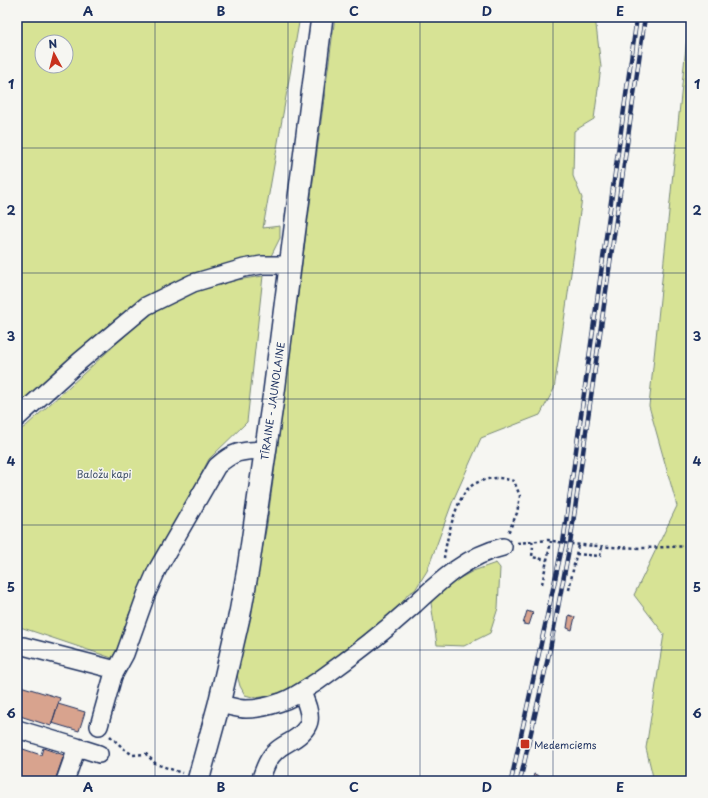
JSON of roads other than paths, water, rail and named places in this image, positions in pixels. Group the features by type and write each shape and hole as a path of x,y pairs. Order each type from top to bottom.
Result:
{"main road":[{"name":"TĪRAINE - JAUNOLAINE","path":"192,778 219,704 240,613 266,450 322,17"}],"lane":[{"path":"17,418 146,306 194,283 244,268 262,265 291,265"},
{"path":"99,726 113,676 125,654 146,595 157,570 217,466 229,456 245,451 266,450"},
{"path":"219,704 245,709 267,706 283,702 302,692 386,630 441,581 466,562 489,550 503,547"},
{"path":"23,646 116,670"},
{"path":"260,781 270,758 277,750 297,738 307,729 311,716 302,692"},
{"path":"17,729 99,754"},
{"path":"65,781 77,747"}],"railway":[{"path":"511,781 563,543 637,17"},
{"path":"520,781 550,649 570,544 645,17"}],"place":[{"name":"Medemciems","path":"525,744"}],"park label":[{"name":"Baložu kapi","path":"104,473"}]}
